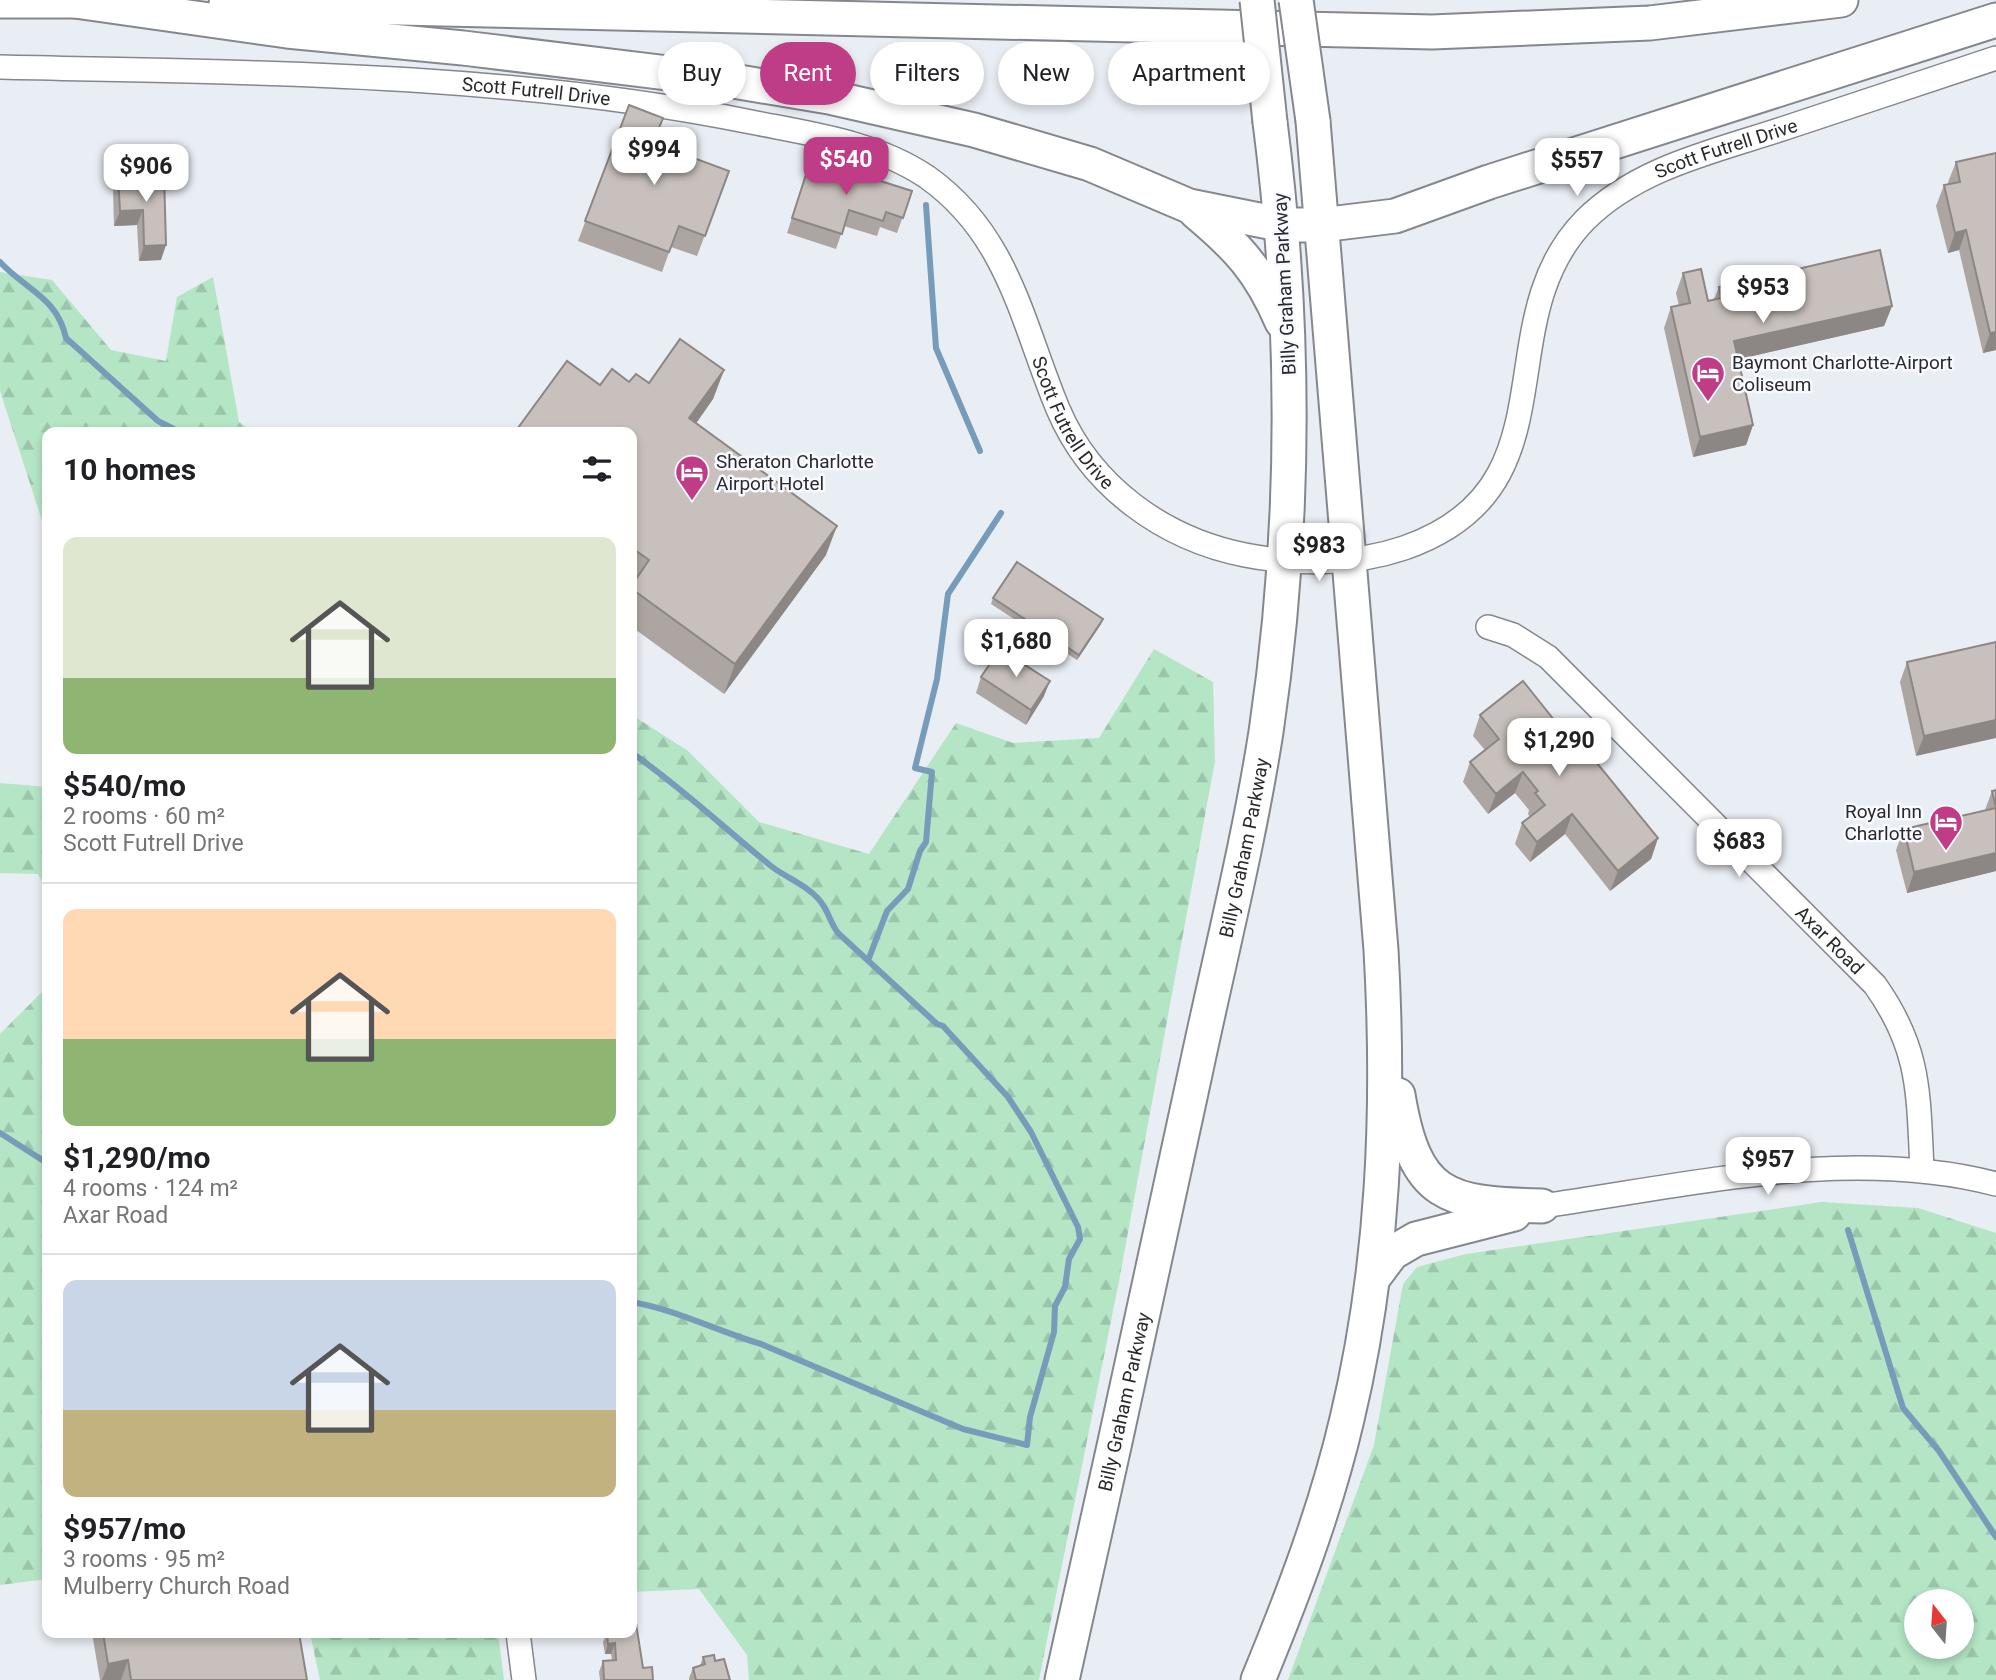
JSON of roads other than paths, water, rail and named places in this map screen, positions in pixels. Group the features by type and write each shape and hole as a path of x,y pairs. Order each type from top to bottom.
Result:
{"highway":[{"path":"68,0 287,32 463,48 733,81 829,97 974,130 1090,164 1189,206 1284,225 1321,225 1395,216 1489,182 1996,20"},
{"path":"0,1 68,0 1420,32 1650,23 1842,0"},
{"name":"Billy Graham Parkway","path":"1062,1680 1255,796 1266,729 1284,561 1289,339 1284,225 1257,0"},
{"name":"Billy Graham Parkway","path":"1258,1680 1324,1503 1350,1408 1374,1277 1384,1170 1385,1017 1361,738 1351,558 1313,121 1296,0"},
{"path":"1189,206 1231,241 1252,263 1268,290 1289,339"},
{"path":"1385,1017 1401,1113 1415,1162 1438,1188 1450,1193 1485,1205 1542,1206"},
{"path":"1374,1277 1392,1253 1416,1239 1542,1206"}],"street":[{"name":"Scott Futrell Drive","path":"0,67 399,80 554,92 705,113 835,139 874,150 924,175 953,198 994,247 1010,280 1060,416 1084,453 1109,484 1125,500 1170,531 1223,551 1284,561 1351,558 1403,548 1436,534 1460,519 1482,498 1500,474 1518,428 1541,298 1554,265 1577,229 1614,195 1672,166 1996,58"},
{"name":"Axar Road","path":"1488,627 1513,635 1548,657 1875,985 1895,1012 1914,1061 1922,1169"},
{"path":"1542,1206 1822,1169 1870,1166 1922,1169 1996,1184"},
{"path":"519,1638 524,1680"}],"waterway":[{"path":"926,205 936,348 980,451"},
{"path":"0,262 56,313 66,338 158,421 170,427"},
{"path":"869,958 887,911 908,889 920,851 926,842 932,772 915,768 937,679 948,594 1001,513"},
{"path":"637,757 771,866 812,893 823,905 838,933 937,1024 943,1026 1008,1097 1031,1132 1078,1227 1080,1239 1069,1259 1065,1287 1055,1306 1054,1332 1030,1417 1027,1445 963,1429 761,1344 665,1310 637,1303"},
{"path":"0,1133 42,1160"},
{"path":"1848,1230 1903,1408 1939,1451 1996,1537"}],"place":[{"name":"Baymont Charlotte-Airport Coliseum","path":"1708,403"},
{"name":"Sheraton Charlotte Airport Hotel","path":"692,502"},
{"name":"Royal Inn Charlotte","path":"1946,852"}]}
